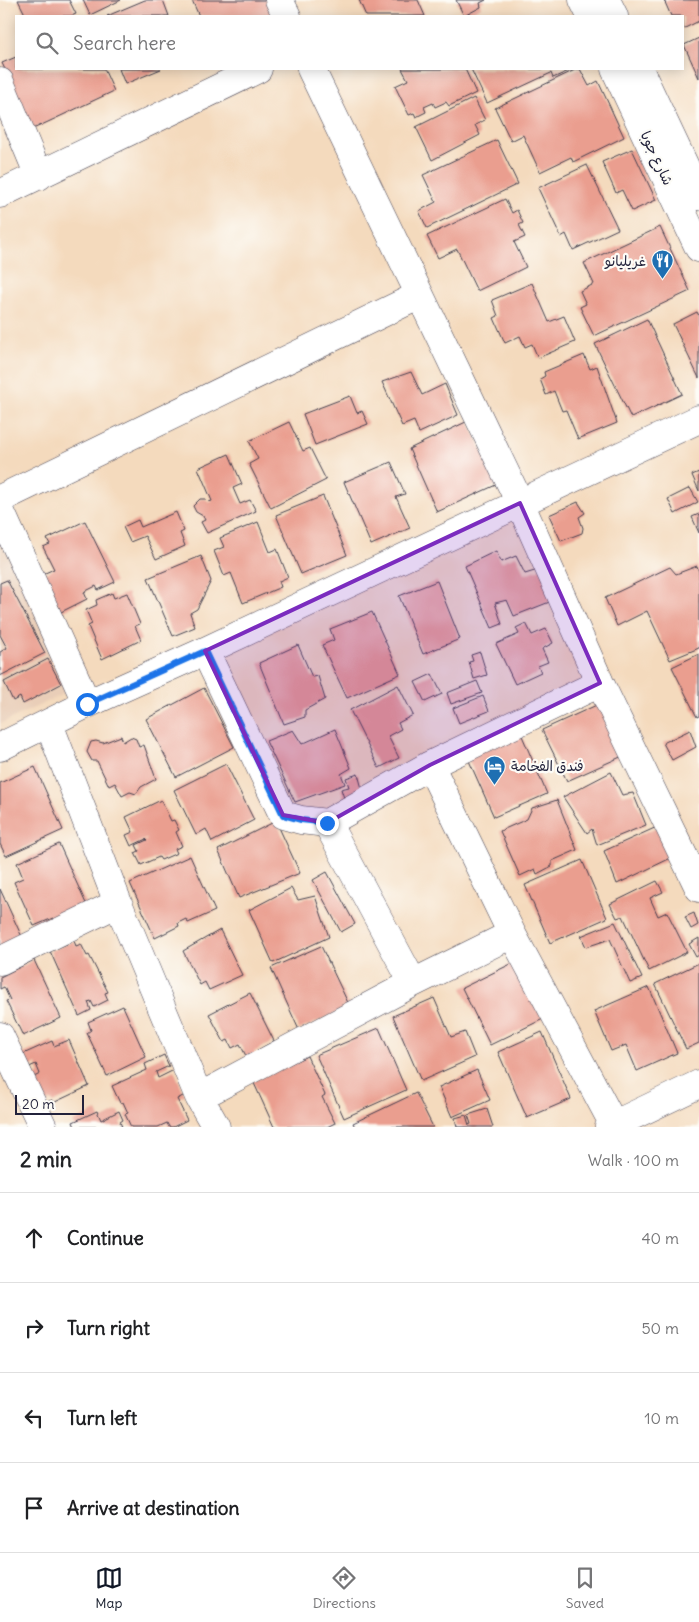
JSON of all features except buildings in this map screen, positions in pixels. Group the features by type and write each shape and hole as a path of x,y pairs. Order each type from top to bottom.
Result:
{"street":[{"path":"279,0 286,15"},
{"path":"583,0 590,15"},
{"path":"606,0 614,15"},
{"path":"0,194 256,70"},
{"path":"311,70 520,503 600,683 699,888"},
{"name":"شارع جوبا","path":"615,70 699,248"},
{"name":"شارع جوبا","path":"638,70 699,196"},
{"path":"0,82 39,176"},
{"path":"0,499 420,295"},
{"path":"0,747 87,704 205,651 699,419"},
{"path":"0,510 87,704"},
{"path":"205,651 283,815 301,820 327,823 430,764 600,683"},
{"path":"49,724 118,903 199,1097 216,1127"},
{"path":"430,764 512,934 612,1126 699,1084"},
{"path":"327,823 413,983"},
{"path":"0,961 118,903"},
{"path":"199,1097 413,983 512,934"},
{"path":"0,1036 43,1127"}],"highlighted area":[{"path":"520,503 600,683 430,765 327,823 283,815 205,651"}],"shaded area":[{"path":"0,538 72,690 0,724"}],"place":[{"name":"غريليانو","path":"662,280"},
{"name":"فندق الفخامة","path":"495,785"}],"route":[{"path":"87,704 205,651 283,815 301,820 327,823"}]}
